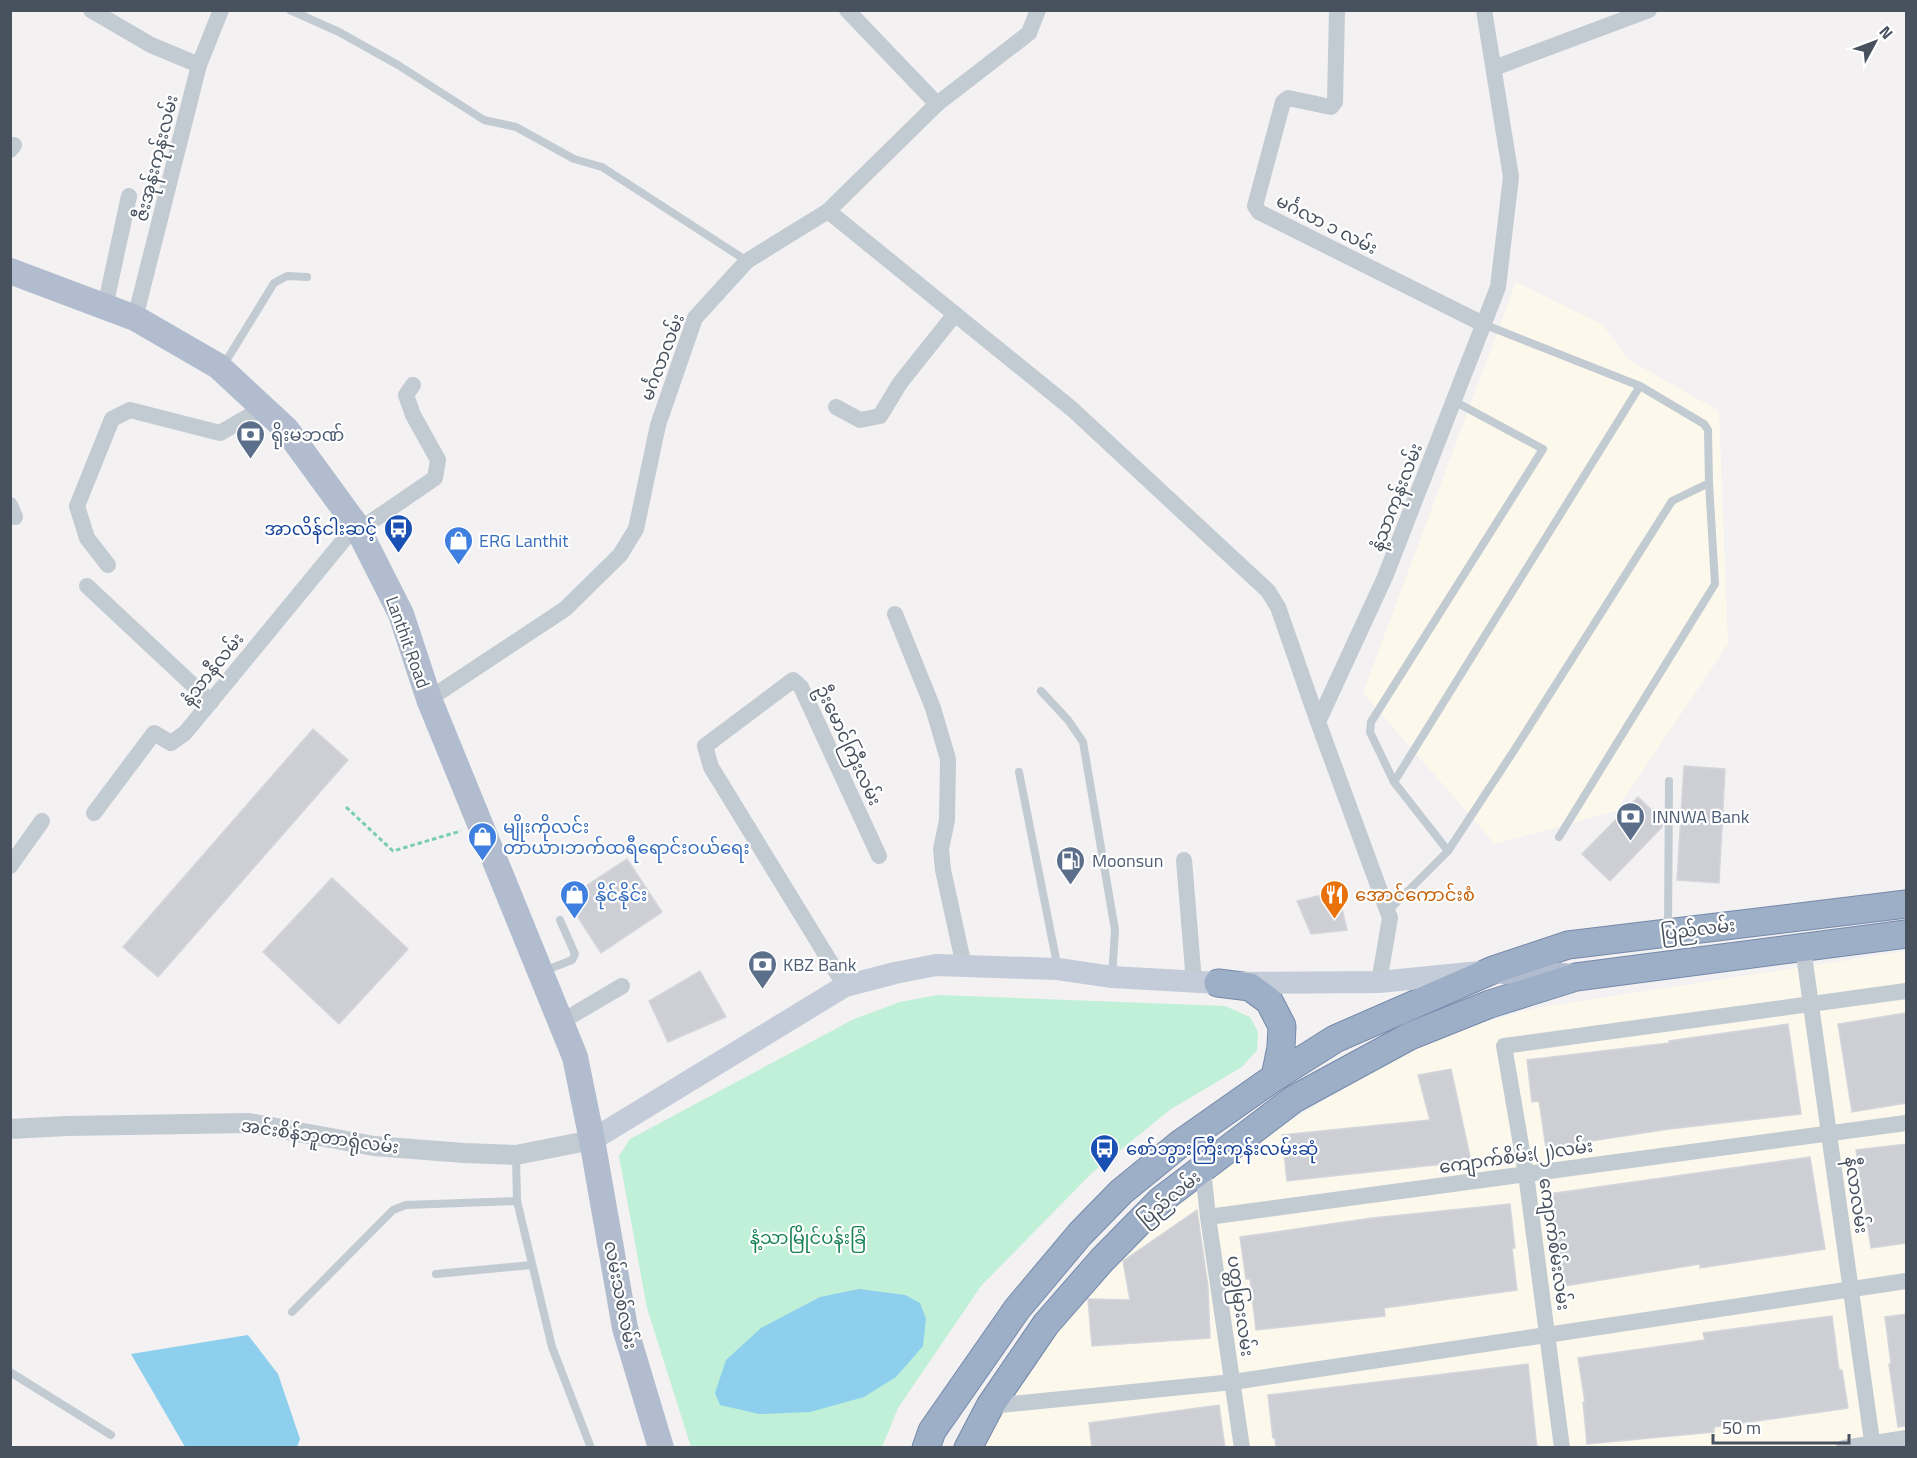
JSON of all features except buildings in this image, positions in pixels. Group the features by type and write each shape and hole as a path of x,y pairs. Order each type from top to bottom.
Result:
{"highway":[{"name":"ပြည်လမ်း","path":"968,1448 990,1406 1046,1324 1102,1260 1161,1200 1294,1099 1410,1036 1490,1004 1576,977 1801,932 1906,904"},
{"name":"ပြည်လမ်း","path":"926,1448 932,1431 1017,1309 1080,1234 1121,1192 1181,1143 1275,1077 1335,1039 1493,970 1568,945 1668,933 1906,934"},
{"path":"1206,982 1250,987 1269,1001 1282,1026 1281,1047 1275,1077 1294,1099"}],"main road":[{"name":"Lanthit Road","path":"12,277 135,318 221,369 286,429 358,528 401,614 429,699 575,1057 592,1140"},
{"path":"592,1140 845,986 936,965 1058,969 1112,977 1206,982 1384,982 1493,970"},
{"name":"ပြည်လမ်း","path":"1493,970 1576,977"},
{"path":"1384,982 1410,1036"},
{"name":"လမ်းသစ်လမ်း","path":"592,1140 625,1328 661,1448"}],"street":[{"path":"91,10 151,45 199,65"},
{"name":"ဇီးအုန်းကုန်းလမ်း","path":"135,318 199,65 221,10"},
{"path":"847,10 937,104"},
{"name":"မင်္ဂလာလမ်း","path":"429,699 565,609 620,555 636,529 658,425 695,318 747,261 828,211 937,104 1029,33 1038,10"},
{"name":"မင်္ဂလာ ၁ လမ်း","path":"1337,10 1335,102 1331,107 1288,98 1283,102 1255,206 1259,212 1484,324"},
{"name":"နံ့သာကုန်းလမ်း","path":"1318,722 1385,577 1498,286 1511,177 1484,10"},
{"path":"1494,68 1649,10"},
{"path":"105,307 129,196"},
{"path":"828,211 1072,409 1268,591 1278,607 1388,911 1390,918 1384,982"},
{"path":"836,407 860,420 880,416 900,383 955,314"},
{"name":"နံ့သာနီလမ်း","path":"94,813 154,733 171,743 185,733 358,528 435,478 438,460 413,415 406,395 413,385"},
{"path":"108,566 87,538 77,506 112,419 130,410 220,432 263,408"},
{"path":"87,586 211,702"},
{"path":"895,614 933,708 948,759 947,820 941,849 943,870 964,966"},
{"name":"ဦးမောင်ကြီးလမ်း","path":"845,986 711,767 705,746 793,680 801,687 879,856"},
{"path":"10,866 42,821"},
{"path":"1184,860 1206,982"},
{"name":"နီလာလမ်း","path":"1801,932 1872,1445"},
{"path":"561,1022 622,986"},
{"path":"1811,1003 1906,991"},
{"name":"ကျောက်စိမ်းလမ်း","path":"1562,1448 1526,1174 1504,1046 1811,1003"},
{"name":"အင်းစိန်ဘူတာရုံလမ်း","path":"10,1129 249,1123 374,1146 464,1154 516,1155 592,1140"},
{"name":"ကျောက်စိမ်း(၂)လမ်း","path":"1208,1217 1906,1123"},
{"name":"ပတ္တမြားလမ်း","path":"1203,1169 1242,1448"},
{"path":"990,1406 1233,1382 1906,1281"},
{"path":"1844,1448 1906,1438"}],"lane":[{"path":"290,10 339,32 398,65 484,120 516,127 574,159 602,167 747,261"},
{"path":"221,369 274,283 287,276 307,277"},
{"path":"1484,324 1640,386 1704,424 1708,430 1715,584 1559,837"},
{"path":"1394,782 1640,386"},
{"path":"1448,851 1394,782 1370,732 1371,722 1543,449 1454,401"},
{"path":"1388,911 1448,851 1672,501 1709,483"},
{"path":"1041,691 1068,720 1083,742 1115,930 1112,977"},
{"path":"1019,772 1058,969"},
{"path":"1668,933 1669,781"},
{"path":"541,973 572,960 575,954 560,920"},
{"path":"516,1155 517,1201 552,1347 591,1448"},
{"path":"292,1312 393,1210 406,1205 517,1201"},
{"path":"436,1274 532,1265"},
{"path":"10,1372 111,1436"}],"path":[{"path":"346,807 393,850 480,826"}],"shaded area":[{"path":"1516,282 1602,324 1629,360 1719,411 1728,644 1616,811 1495,844 1363,693"},
{"path":"1906,951 1906,1447 980,1448 1052,1338 1146,1232 1227,1162 1426,1039 1535,1008"}],"green space":[{"name":"နံ့သာမြိုင်ပန်းခြံ","path":"938,995 1225,1006 1250,1017 1258,1032 1257,1050 1242,1067 1171,1109 1092,1173 981,1286 898,1408 882,1447 691,1447 647,1308 619,1156 630,1139 854,1019 900,1002"}],"water":[{"path":"859,1289 905,1295 920,1303 926,1319 923,1346 896,1377 864,1397 810,1412 759,1414 720,1405 715,1393 726,1360 761,1328 820,1297"},
{"path":"248,1335 278,1374 300,1439 297,1447 185,1447 131,1354"}],"place":[{"name":"ရိုးမဘဏ်","path":"250,460"},
{"name":"အာလိန်ငါးဆင့်","path":"398,554"},
{"name":"ERG Lanthit","path":"458,566"},
{"name":"INNWA Bank","path":"1631,842"},
{"name":"မျိုးကိုလင်း တာယာ၊ဘက်ထရီရောင်းဝယ်ရေး","path":"482,862"},
{"name":"Moonsun","path":"1071,886"},
{"name":"နိုင်နိုင်း","path":"574,920"},
{"name":"အောင်ကောင်းစံ","path":"1334,920"},
{"name":"KBZ Bank","path":"762,990"},
{"name":"စော်ဘွားကြီးကုန်းလမ်းဆုံ","path":"1105,1174"}]}
